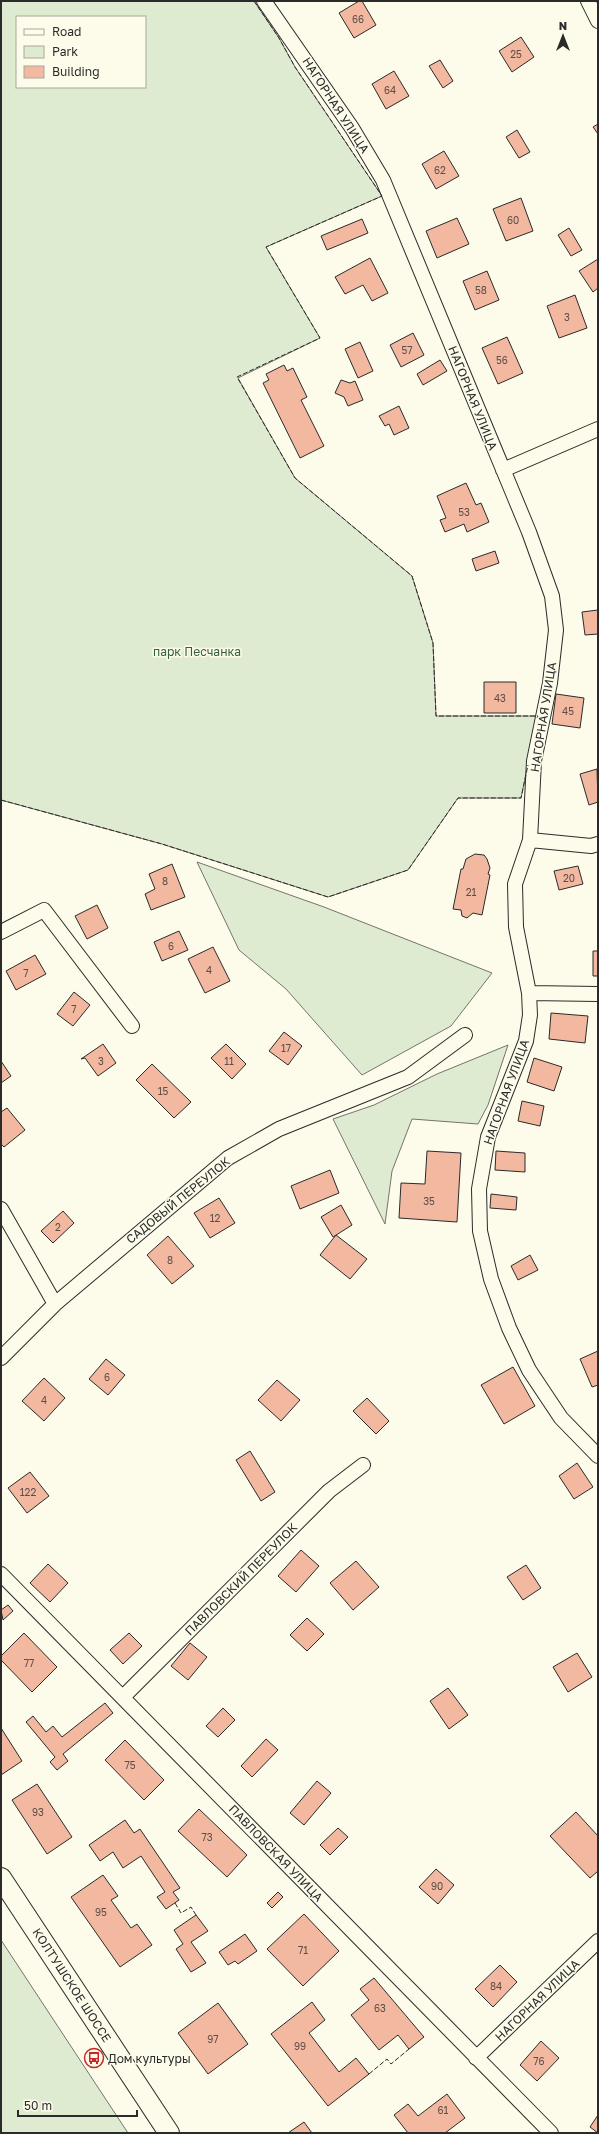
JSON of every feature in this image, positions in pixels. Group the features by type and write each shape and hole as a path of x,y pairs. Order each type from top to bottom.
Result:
{"main road":[{"name":"КОЛТУШСКОЕ ШОССЕ","path":"1,1878 169,2133"}],"street":[{"name":"НАГОРНАЯ УЛИЦА","path":"264,1 352,128 383,180 545,573 552,596 556,630 550,682 534,761 530,840 515,884 516,927 529,993 530,1015 526,1041 488,1137 479,1189 480,1231 491,1279 509,1328 529,1370 562,1418 598,1456"},
{"path":"588,1 598,21"},
{"path":"503,470 598,429"},
{"path":"530,840 591,846 598,844"},
{"path":"1,932 44,910 132,1026"},
{"path":"529,993 598,994"},
{"name":"САДОВЫЙ ПЕРЕУЛОК","path":"1,1358 55,1304 228,1158 279,1129 408,1077 465,1035"},
{"path":"1,1209 55,1304"},
{"name":"ПАВЛОВСКИЙ ПЕРЕУЛОК","path":"123,1697 329,1491 363,1465"},
{"name":"ПАВЛОВСКАЯ УЛИЦА","path":"1,1574 551,2133"},
{"name":"НАГОРНАЯ УЛИЦА","path":"476,2058 598,1941"}],"green space":[{"name":"парк Песчанка","path":"1,1 254,1 279,38 295,67 382,196 266,247 320,338 238,378 295,478 412,576 433,643 436,716 538,716 521,798 458,798 408,870 328,897 162,844 1,800"},
{"path":"197,862 324,907 492,973 451,1026 362,1075 286,989 239,950"},
{"path":"508,1045 488,1105 478,1124 412,1119 392,1171 385,1224 333,1119 374,1105 437,1074"},
{"path":"1,1940 128,2133 1,2133"}],"building":[{"path":"359,1 362,1 376,25 354,38 339,13"},
{"path":"521,37 534,57 512,72 499,51"},
{"path":"440,60 453,81 443,88 429,66"},
{"path":"394,71 409,96 386,109 372,84"},
{"path":"598,124 598,134 593,127"},
{"path":"517,130 530,152 519,158 506,137"},
{"path":"444,151 459,176 436,189 422,164"},
{"path":"521,198 533,231 506,241 493,209"},
{"path":"457,218 469,244 437,258 426,231"},
{"path":"362,219 368,233 327,250 321,236"},
{"path":"569,228 582,250 571,256 558,235"},
{"path":"370,258 388,293 372,301 363,285 345,294 335,277"},
{"path":"598,259 598,288 593,292 579,271"},
{"path":"487,271 499,300 475,310 463,281"},
{"path":"575,295 587,328 559,338 547,306"},
{"path":"413,333 424,355 401,367 390,345"},
{"path":"507,337 523,373 498,384 482,348"},
{"path":"360,342 373,371 358,378 345,349"},
{"path":"440,360 447,371 423,385 417,374"},
{"path":"284,365 287,371 293,368 307,397 301,400 324,446 300,458 263,383 269,380 266,374"},
{"path":"341,380 350,383 355,381 363,400 348,406 344,397 335,393"},
{"path":"399,406 409,428 394,435 389,424 385,426 379,416"},
{"path":"466,483 476,505 481,503 489,522 467,532 464,524 445,532 440,520 446,518 437,496"},
{"path":"495,551 499,563 476,571 472,559"},
{"path":"598,610 598,634 585,635 582,612"},
{"path":"484,682 516,682 516,713 484,713"},
{"path":"556,694 584,698 580,728 552,724"},
{"path":"597,769 598,802 589,805 580,774"},
{"path":"475,854 484,855 487,859 490,868 488,874 490,875 482,915 473,913 467,918 462,916 461,910 453,909 461,869 463,869 466,859"},
{"path":"172,864 185,897 151,910 145,894 155,889 149,874"},
{"path":"578,866 583,884 559,890 554,871"},
{"path":"97,905 108,928 87,939 75,916"},
{"path":"179,931 188,950 162,961 154,942"},
{"path":"213,947 230,981 205,993 188,959"},
{"path":"593,951 598,951 598,976 593,976"},
{"path":"35,955 46,974 16,990 6,971"},
{"path":"74,992 90,1005 73,1026 57,1014"},
{"path":"551,1013 588,1016 585,1043 549,1039"},
{"path":"284,1032 302,1046 288,1065 269,1051"},
{"path":"103,1044 116,1063 98,1076 85,1058 81,1059"},
{"path":"226,1044 246,1064 232,1079 211,1058"},
{"path":"534,1058 562,1067 554,1091 527,1082"},
{"path":"1,1061 11,1076 1,1083"},
{"path":"152,1064 191,1102 174,1118 136,1080"},
{"path":"522,1101 544,1106 540,1126 518,1121"},
{"path":"7,1108 25,1130 4,1147 1,1144 1,1112"},
{"path":"427,1151 461,1153 457,1222 399,1218 401,1183 425,1184"},
{"path":"496,1151 525,1153 525,1172 495,1170"},
{"path":"330,1170 339,1193 300,1209 291,1186"},
{"path":"491,1194 517,1197 516,1210 490,1208"},
{"path":"219,1198 235,1223 210,1238 194,1213"},
{"path":"341,1205 352,1225 333,1237 321,1217"},
{"path":"63,1211 74,1223 53,1243 41,1231"},
{"path":"336,1235 367,1259 350,1279 320,1255"},
{"path":"168,1236 194,1266 172,1284 147,1255"},
{"path":"530,1255 538,1270 518,1280 511,1266"},
{"path":"598,1351 598,1385 592,1387 580,1359"},
{"path":"106,1359 125,1375 108,1395 89,1379"},
{"path":"513,1367 535,1406 504,1424 481,1385"},
{"path":"44,1378 65,1398 44,1421 22,1401"},
{"path":"277,1380 300,1400 281,1421 258,1400"},
{"path":"367,1398 389,1421 376,1434 353,1411"},
{"path":"250,1451 275,1492 261,1501 236,1460"},
{"path":"577,1463 593,1487 574,1499 559,1476"},
{"path":"30,1472 49,1496 27,1513 8,1488"},
{"path":"301,1550 319,1566 296,1592 278,1576"},
{"path":"356,1561 379,1587 353,1610 330,1583"},
{"path":"48,1564 68,1583 50,1602 30,1583"},
{"path":"526,1565 541,1588 523,1600 507,1577"},
{"path":"8,1605 13,1611 3,1620 1,1610"},
{"path":"307,1618 324,1634 307,1651 290,1635"},
{"path":"24,1633 57,1667 32,1692 1,1660 1,1656"},
{"path":"129,1633 142,1646 123,1664 110,1650"},
{"path":"190,1643 207,1657 188,1680 171,1666"},
{"path":"577,1653 592,1677 568,1692 553,1667"},
{"path":"448,1688 468,1715 449,1729 430,1701"},
{"path":"105,1703 113,1713 63,1754 68,1761 57,1770 50,1762 55,1757 26,1722 33,1716 46,1732 53,1726 62,1737"},
{"path":"223,1708 235,1720 218,1737 206,1726"},
{"path":"1,1728 22,1761 1,1775"},
{"path":"266,1739 278,1750 252,1777 241,1766"},
{"path":"125,1740 164,1780 144,1800 105,1760"},
{"path":"317,1781 331,1793 304,1825 290,1813"},
{"path":"37,1784 72,1837 47,1854 12,1800"},
{"path":"199,1809 247,1855 227,1877 178,1831"},
{"path":"576,1812 598,1836 598,1871 590,1878 550,1836"},
{"path":"125,1820 134,1833 140,1829 180,1888 173,1892 179,1900 166,1909 157,1897 165,1892 141,1856 123,1868 113,1852 100,1861 89,1845"},
{"path":"338,1828 348,1837 330,1855 320,1845"},
{"path":"436,1869 454,1885 438,1904 419,1887"},
{"path":"103,1875 118,1896 111,1900 131,1928 137,1924 152,1945 120,1967 71,1897"},
{"path":"278,1892 283,1897 272,1908 267,1903"},
{"path":"304,1914 339,1951 303,1986 267,1949"},
{"path":"196,1915 208,1931 191,1942 206,1963 191,1972 176,1949 183,1944 174,1930"},
{"path":"245,1934 257,1951 238,1964 235,1961 228,1965 219,1952"},
{"path":"500,1965 517,1982 493,2007 475,1989"},
{"path":"374,1978 424,2037 409,2049 398,2035 379,2050 351,2015 369,2000 360,1989"},
{"path":"312,2002 325,2020 309,2033 339,2072 356,2058 369,2074 328,2106 271,2034"},
{"path":"218,2003 248,2044 208,2074 178,2033"},
{"path":"541,2041 559,2058 537,2081 520,2065"},
{"path":"447,2094 465,2118 445,2133 408,2133 394,2115 408,2104 418,2116"},
{"path":"598,2115 598,2133 590,2127"},
{"path":"304,2122 312,2133 288,2133"}],"fence":[{"path":"254,1 279,38 295,67 382,196 266,247 320,338 237,377 295,478 412,576 433,643 436,716 538,716 537,718"},
{"path":"1,800 162,844 328,897 408,870 458,798 521,798 528,765"},
{"path":"175,1903 181,1913 191,1907 196,1915"},
{"path":"369,2074 387,2059 391,2064 409,2049"}],"place":[{"name":"Дом культуры","path":"94,2058"}]}
